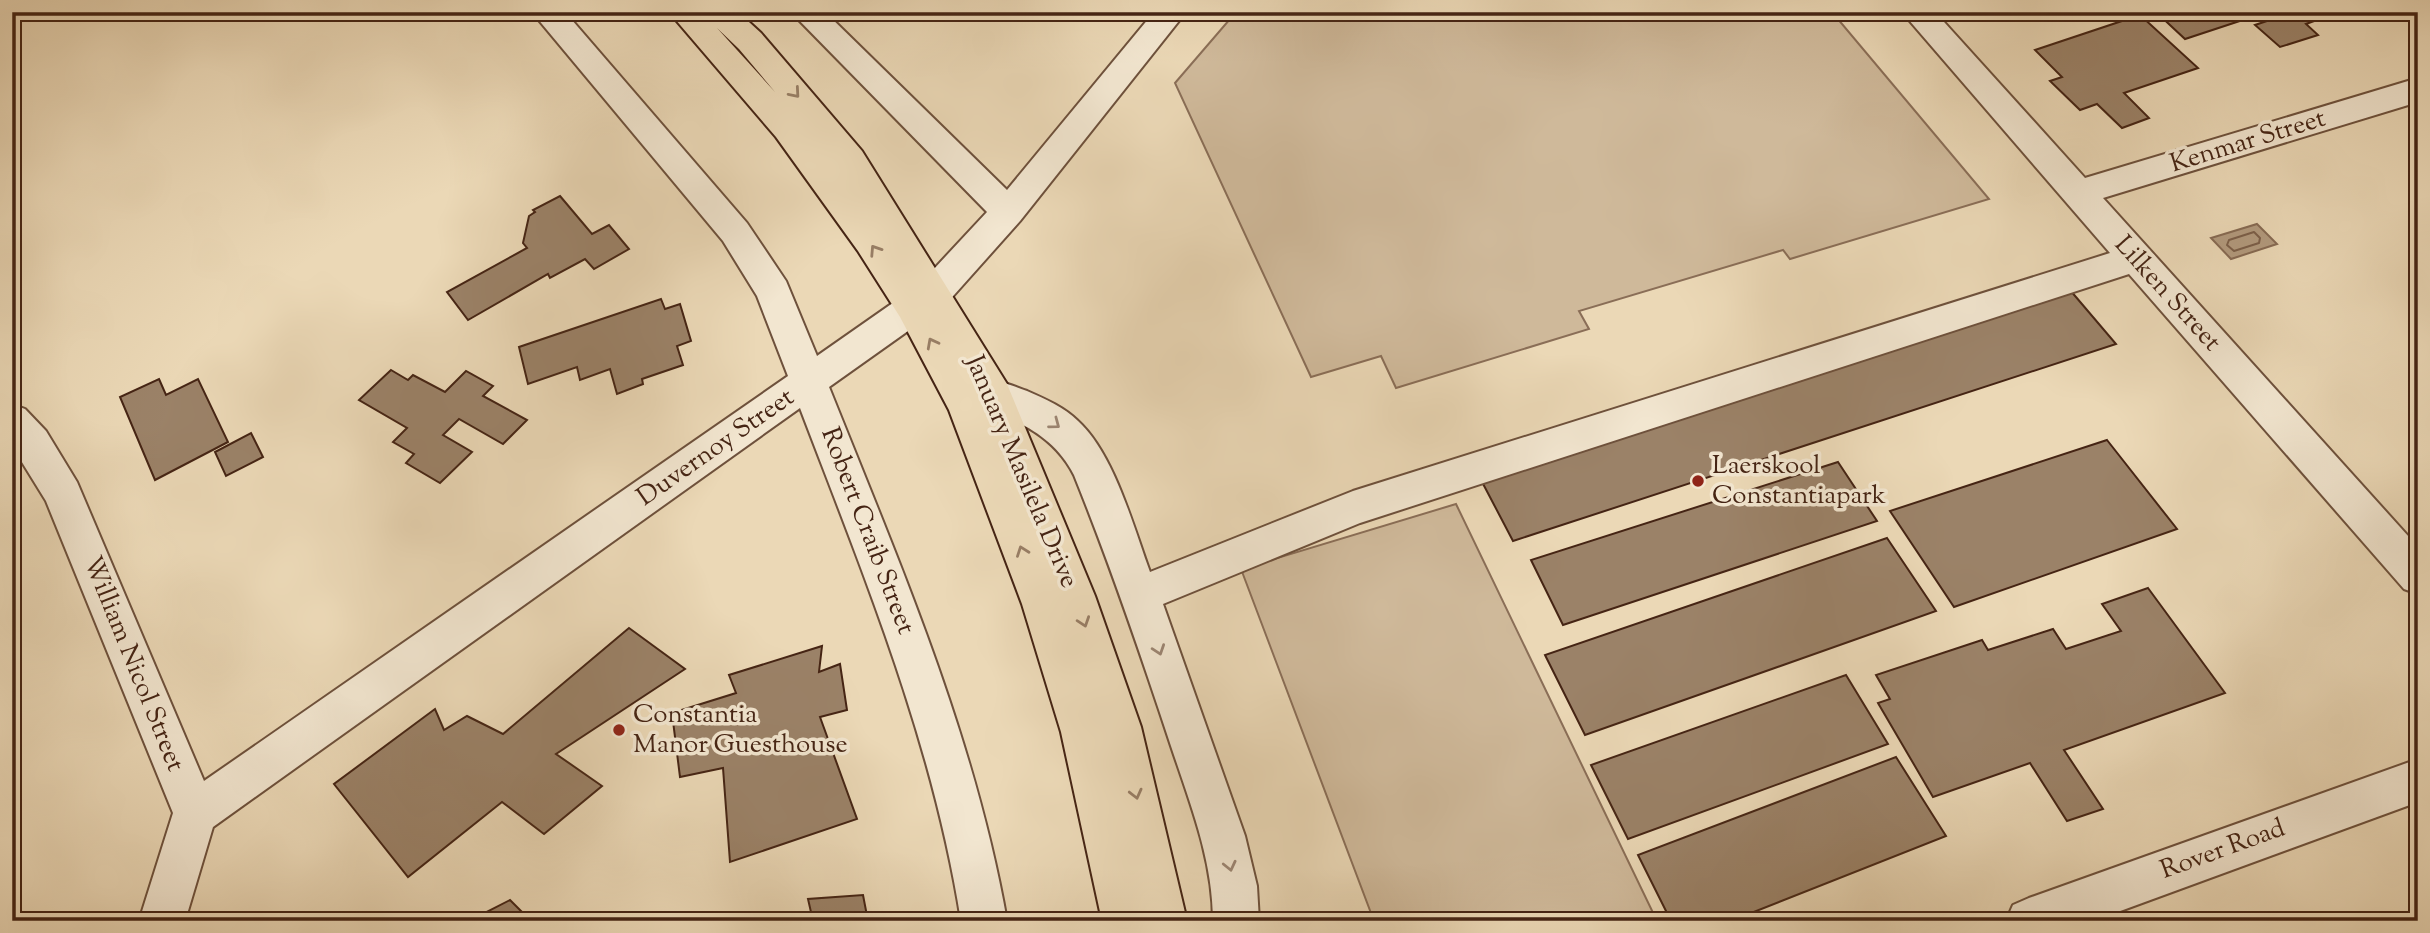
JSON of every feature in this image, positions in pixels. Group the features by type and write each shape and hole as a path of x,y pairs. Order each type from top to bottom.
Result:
{"main road":[{"name":"January Masilela Drive","path":"684,12 788,128 994,395 1075,596 1119,727 1164,921"},
{"name":"January Masilela Drive","path":"718,12 750,41 835,142 888,218 967,408 1042,604 1082,732 1125,921"}],"street":[{"name":"Robert Craib Street","path":"547,12 741,241 773,291 912,646 950,766 974,861 984,921"},
{"path":"806,12 1009,212"},
{"name":"Duvernoy Street","path":"195,813 809,383 923,300 1009,212 1171,12"},
{"name":"Lilken Street","path":"1917,12 2418,576"},
{"name":"Kenmar Street","path":"2078,193 2418,90"},
{"path":"1139,595 1353,508 2136,258"},
{"path":"994,395 1042,414 1061,427 1076,444 1139,595 1231,867 1236,921"},
{"name":"William Nicol Street","path":"12,420 33,443 63,494 195,813"},
{"name":"Rover Road","path":"2029,921 2418,780"},
{"path":"162,921 195,813"}],"shaded area":[{"path":"1236,12 1832,12 1989,199 1790,259 1783,250 1579,311 1589,329 1396,388 1381,356 1311,377 1175,83"},
{"path":"1456,504 1657,921 1374,921 1241,569"}],"water":[{"path":"2257,224 2277,244 2231,259 2211,238"}],"building":[{"path":"2156,12 2267,12 2185,39"},
{"path":"2294,12 2312,12 2320,19 2306,24 2318,35 2280,47 2255,25"},
{"path":"2140,15 2198,68 2124,93 2149,118 2122,128 2097,104 2080,110 2050,81 2062,77 2035,50"},
{"path":"560,196 592,234 609,225 629,249 594,269 585,259 550,278 548,274 468,320 447,292 527,248 523,243 529,216 535,212 533,210"},
{"path":"2070,290 2116,344 1513,541 1480,478"},
{"path":"661,299 665,309 680,304 691,341 677,346 683,365 642,379 643,384 617,394 610,369 580,380 577,367 528,384 519,347"},
{"path":"391,370 408,380 413,375 445,392 466,371 493,386 483,396 527,420 503,444 459,419 443,435 472,452 440,483 406,463 414,454 393,442 407,428 359,400"},
{"path":"159,379 166,395 198,379 228,442 155,480 120,397"},
{"path":"251,433 263,457 226,476 215,452"},
{"path":"2107,440 2177,529 1954,607 1890,511"},
{"path":"1838,462 1877,521 1563,625 1531,560"},
{"path":"1887,538 1936,611 1585,735 1545,655"},
{"path":"2148,588 2225,693 2064,750 2103,809 2067,821 2030,763 1933,797 1878,703 1890,699 1876,675 1982,640 1988,650 2053,629 2066,649 2121,631 2102,604"},
{"path":"629,628 685,669 556,754 602,786 544,834 502,802 408,877 334,784 435,709 444,730 467,716 503,734"},
{"path":"822,646 819,672 840,664 847,710 820,717 857,819 730,862 723,768 680,777 672,713 736,693 729,675"},
{"path":"1846,675 1888,744 1628,839 1591,765"},
{"path":"1896,757 1946,836 1731,921 1671,921 1638,855"},
{"path":"863,895 868,921 813,921 808,899"},
{"path":"510,900 531,921 469,921"}],"place":[{"name":"Laerskool Constantiapark","path":"1698,481"},
{"name":"Constantia Manor Guesthouse","path":"619,730"}]}
